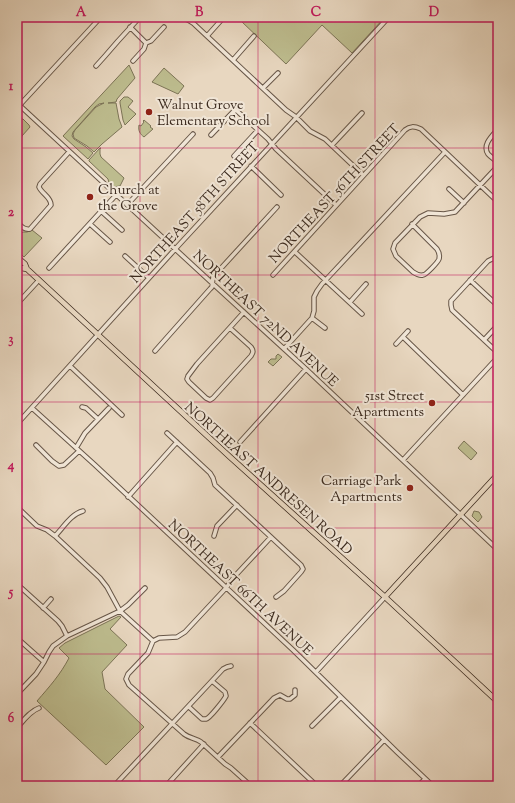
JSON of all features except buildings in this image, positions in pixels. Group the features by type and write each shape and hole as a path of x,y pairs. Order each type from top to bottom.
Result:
{"main road":[{"name":"NORTHEAST ANDRESEN ROAD","path":"17,257 38,280 97,336 385,597 498,702"},
{"name":"NORTHEAST ANDRESEN ROAD","path":"17,264 21,268 27,269"},
{"path":"385,597 498,474"}],"street":[{"path":"18,105 101,17"},
{"path":"96,66 140,17"},
{"path":"162,17 183,17 194,23 286,110 296,117 310,131 326,139 364,175"},
{"path":"207,36 224,17"},
{"name":"NORTHEAST 58TH STREET","path":"17,424 175,249 389,17"},
{"path":"130,27 146,43"},
{"path":"133,61 144,49 146,43 151,41 164,27"},
{"path":"233,60 254,36"},
{"path":"263,88 278,73"},
{"name":"NORTHEAST 72ND AVENUE","path":"18,105 306,369 498,550"},
{"path":"211,135 236,110 336,205"},
{"path":"332,145 362,113"},
{"name":"NORTHEAST 56TH STREET","path":"273,275 408,127 413,126 420,129 445,152"},
{"path":"234,156 258,130"},
{"path":"498,130 489,139 486,149 488,154 498,163"},
{"path":"128,205 193,134"},
{"path":"17,222 24,228 30,229 51,205 50,200 40,190 40,184 69,152"},
{"path":"284,349 312,318 314,311 314,297 317,291 445,152 498,202"},
{"path":"251,166 281,195"},
{"path":"412,224 437,249 439,253 439,259 425,274 422,275 413,272 396,256 393,249 395,244 412,224 420,217 428,213 455,212 498,166"},
{"path":"449,189 464,203"},
{"path":"49,268 116,195"},
{"path":"155,351 212,287 213,277 277,207"},
{"path":"102,211 122,230"},
{"path":"90,224 110,242"},
{"path":"295,252 362,314"},
{"path":"125,256 149,278"},
{"path":"498,261 494,258 488,262 451,301 450,305 452,310 498,353"},
{"path":"17,304 38,280"},
{"path":"470,280 498,306"},
{"path":"350,302 366,284"},
{"path":"230,328 251,347 253,351 251,356 210,400 189,382 187,378 197,364 244,312"},
{"path":"312,318 325,328"},
{"path":"484,340 498,325"},
{"path":"396,344 408,331"},
{"path":"402,337 463,395"},
{"path":"403,460 498,357"},
{"path":"70,366 122,415"},
{"path":"240,442 306,369"},
{"path":"82,407 86,408 98,419"},
{"name":"NORTHEAST 66TH AVENUE","path":"32,408 293,650 433,786"},
{"path":"36,445 52,461 59,466 64,466 78,450 85,433 109,408"},
{"path":"167,432 210,473 215,485 301,565 303,569 301,572 284,591 276,597"},
{"path":"128,497 177,442"},
{"path":"214,536 217,526 237,505"},
{"path":"17,507 37,526 47,530 55,536 100,578 107,587 120,611 153,641"},
{"path":"55,536 77,513 83,511"},
{"path":"250,786 230,766 225,764 204,744 187,736 172,724 129,684 126,679 128,674 148,653 153,641 159,638 177,637 185,632 271,536"},
{"path":"17,584 62,626 67,636"},
{"path":"17,694 36,674 53,646 67,636 128,606 145,588"},
{"path":"316,672 385,597"},
{"path":"43,608 51,599"},
{"path":"17,638 44,662"},
{"path":"114,786 212,681 225,668 231,666"},
{"path":"188,707 202,719 208,718 226,696 225,692 212,681"},
{"path":"218,757 276,696 280,695 289,700 294,696 295,690"},
{"path":"312,726 341,697"},
{"path":"17,728 32,712 39,708"},
{"path":"250,723 317,786"},
{"path":"340,786 384,740"},
{"path":"166,786 204,744"},
{"path":"418,786 425,779"}],"shaded area":[{"path":"245,17 385,17 352,53 322,25 286,64 241,21"},
{"path":"129,65 135,78 116,102 108,103 116,103 122,127 94,152 74,138 73,134 75,130 96,107 104,103 95,107 73,132 72,136 74,139 93,153 88,159 63,136"},
{"path":"164,68 184,86 178,94 152,82"},
{"path":"124,97 128,97 133,101 128,107 136,114 125,125 120,103"},
{"path":"18,119 23,119 30,127 22,136 17,147"},
{"path":"144,120 153,129 144,137 141,135 139,125 141,126"},
{"path":"100,148 101,157 124,178 120,186 113,187 109,183 108,179 89,161"},
{"path":"32,230 42,238 24,257 17,250 17,237 23,232"},
{"path":"278,354 282,357 273,366 268,362 271,359 276,359"},
{"path":"464,441 477,453 471,460 458,448"},
{"path":"474,511 479,512 482,517 478,522 472,516"},
{"path":"119,616 121,617 110,629 127,645 102,672 105,689 144,727 106,765 37,701 58,675 69,658 59,648 65,643"}],"place":[{"name":"Walnut Grove Elementary School","path":"149,112"},
{"name":"Church at the Grove","path":"90,197"},
{"name":"51st Street Apartments","path":"432,403"},
{"name":"Carriage Park Apartments","path":"410,488"}]}
